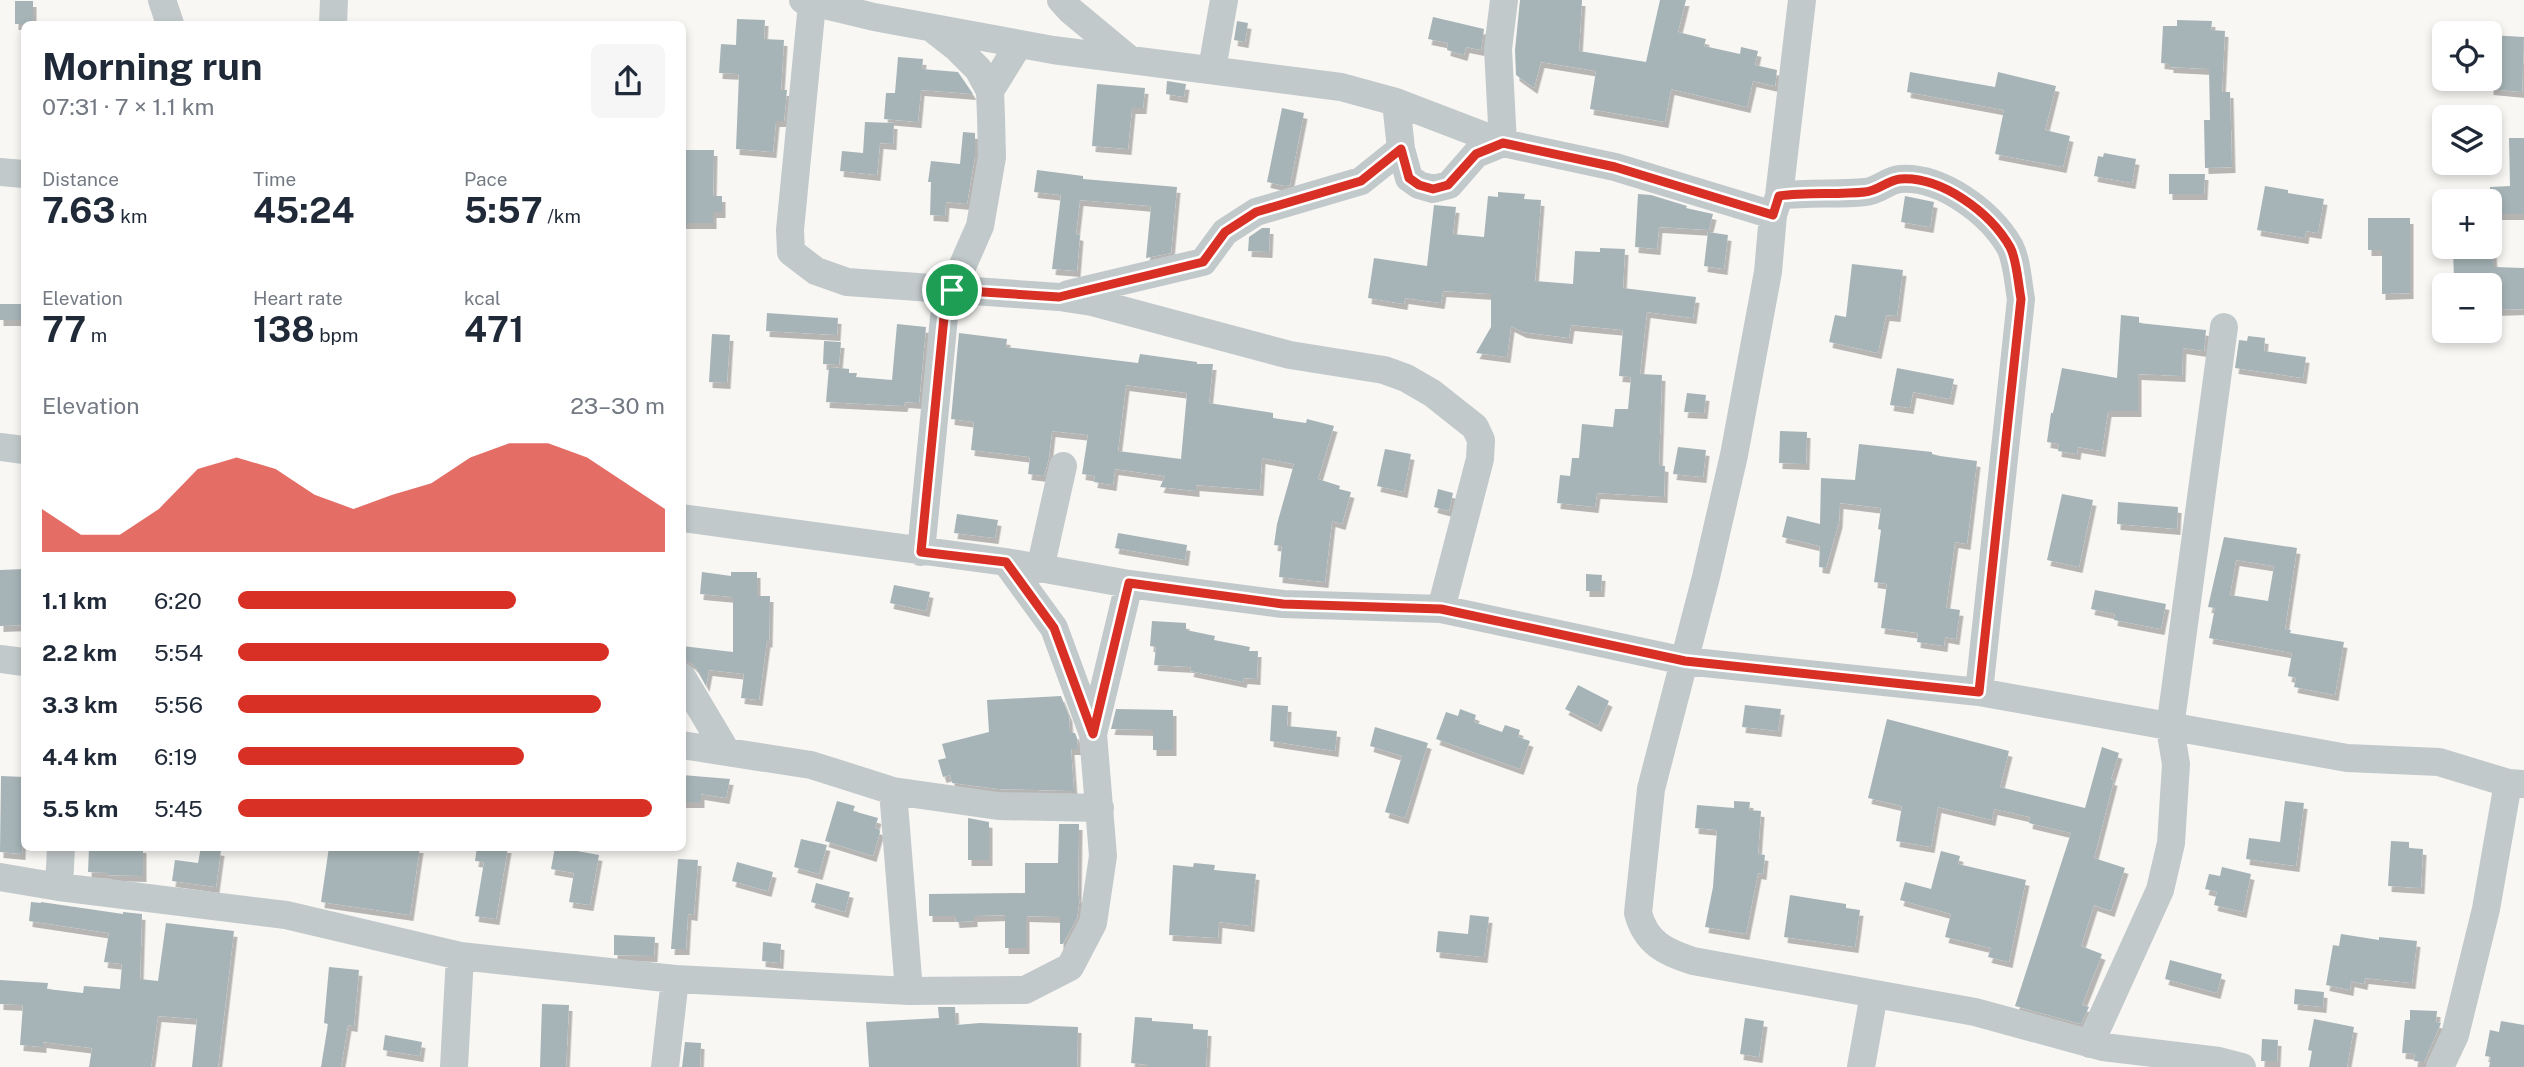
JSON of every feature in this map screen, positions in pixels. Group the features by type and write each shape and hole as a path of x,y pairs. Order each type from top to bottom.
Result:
{"street":[{"path":"162,0 169,21"},
{"path":"333,21 334,0"},
{"path":"1061,0 1129,59"},
{"path":"1212,69 1224,0"},
{"path":"1503,143 1498,48 1504,0"},
{"path":"1802,0 1768,272 1734,454 1685,661 1651,789 1638,913 1641,925 1657,946 1669,954 1693,961 1986,1015 2090,1044 2219,1061 2242,1067"},
{"path":"1441,609 1480,459 1480,440 1475,428 1432,393 1406,378 1384,370 1290,355 1092,302 1059,297 847,282 816,271 792,252 790,230 808,2 1054,50 1341,87 1396,102 1503,143 1776,205 1803,192 1869,192 1898,179 1923,180 1941,185 1986,217 2011,248 2021,299 1979,692"},
{"path":"921,552 944,317 952,290 980,226 992,157 990,91 978,69 931,28"},
{"path":"990,91 1019,44"},
{"path":"1396,102 1401,149 1409,178 1419,185 1433,189 1448,185 1476,154 1503,143"},
{"path":"1059,297 1203,262 1225,232 1256,212 1361,181 1401,149"},
{"path":"0,172 21,174"},
{"path":"2090,1044 2160,890 2171,843 2176,764 2170,728 2224,327"},
{"path":"0,447 21,450"},
{"path":"1040,569 1063,466"},
{"path":"686,519 1006,562 1129,583 1283,604 1441,609 1685,661 1979,692 2347,758 2439,762 2516,783 2455,1035 2440,1067"},
{"path":"0,877 59,887 286,915 460,956 675,979 909,991 1025,990 1070,967 1093,923 1103,856 1093,734 1054,628 1006,562"},
{"path":"1093,734 1129,583"},
{"path":"0,659 21,662"},
{"path":"686,684 726,751"},
{"path":"686,746 811,765 893,791 998,806 1100,808"},
{"path":"893,791 909,991"},
{"path":"59,887 61,851"},
{"path":"454,1067 460,956"},
{"path":"665,1067 675,979"},
{"path":"1861,1067 1874,994"}],"building":[{"path":"1520,0 1582,0 1579,51 1646,62 1660,0 1686,0 1678,32 1706,39 1704,46 1740,54 1741,47 1758,51 1755,65 1777,70 1775,86 1753,81 1747,107 1671,89 1665,122 1590,109 1596,71 1541,62 1534,88 1516,75 1515,50"},
{"path":"15,1 33,1 33,21 15,24"},
{"path":"1433,17 1484,29 1481,50 1466,47 1464,55 1447,50 1448,43 1428,39"},
{"path":"737,19 765,20 764,39 784,40 781,90 787,90 784,121 776,121 773,152 736,149 739,74 719,73 721,44 736,45"},
{"path":"2177,20 2212,21 2211,30 2225,31 2222,92 2230,92 2232,167 2205,168 2204,120 2210,120 2209,69 2170,67 2170,64 2161,63 2163,26 2177,26"},
{"path":"1237,21 1248,23 1245,42 1234,40"},
{"path":"2502,36 2524,37 2522,92 2502,90"},
{"path":"898,57 923,59 922,69 958,72 973,94 921,90 918,122 884,119 886,93 895,93"},
{"path":"1910,72 1995,87 1998,72 2056,86 2045,130 2070,136 2063,167 1995,154 2004,110 1907,92"},
{"path":"1167,81 1186,84 1184,97 1166,94"},
{"path":"1097,84 1145,88 1143,108 1132,108 1128,149 1092,146"},
{"path":"1282,108 1304,113 1290,185 1285,186 1267,182"},
{"path":"865,122 894,123 893,144 880,143 877,175 840,171 842,151 863,153"},
{"path":"963,132 975,133 975,156 967,204 946,202 945,216 930,215 931,182 928,182 931,161 960,164"},
{"path":"2509,138 2524,138 2524,214 2502,214 2502,189 2490,189 2510,186"},
{"path":"686,150 714,150 713,196 722,196 722,212 713,212 713,223 686,223"},
{"path":"2104,153 2136,159 2132,183 2094,176 2098,156 2103,157"},
{"path":"1037,170 1083,176 1083,179 1177,187 1171,253 1146,258 1151,206 1080,200 1076,234 1080,235 1077,271 1052,269 1061,195 1034,192"},
{"path":"2169,174 2205,174 2204,194 2169,194"},
{"path":"2265,186 2324,199 2318,233 2306,231 2305,238 2257,230"},
{"path":"1498,192 1525,194 1524,199 1541,200 1535,281 1573,284 1575,251 1625,249 1623,288 1696,297 1693,318 1647,312 1640,374 1662,375 1659,465 1665,466 1664,497 1597,493 1595,507 1557,503 1560,475 1570,476 1572,458 1579,458 1582,424 1613,427 1615,409 1628,409 1631,377 1619,376 1623,330 1571,325 1569,338 1523,332 1511,326 1507,357 1476,353 1491,327 1491,294 1443,291 1441,303 1405,298 1404,304 1368,298 1374,258 1427,266 1434,205 1456,207 1453,234 1484,237 1488,196 1498,197"},
{"path":"1638,194 1651,195 1687,206 1686,208 1713,214 1709,230 1659,227 1657,249 1635,247"},
{"path":"1905,196 1934,202 1930,227 1901,222"},
{"path":"2368,218 2410,218 2410,293 2382,294 2382,250 2368,250"},
{"path":"1262,228 1270,228 1269,252 1248,251 1249,237"},
{"path":"1708,232 1728,235 1724,269 1704,266"},
{"path":"2453,259 2494,259 2494,267 2524,268 2524,309 2502,310 2502,273 2454,273"},
{"path":"1852,264 1903,270 1897,316 1886,315 1878,353 1829,342 1835,315 1846,317"},
{"path":"0,304 21,304 21,320 0,320"},
{"path":"767,313 838,318 837,335 766,331"},
{"path":"2121,315 2139,317 2139,323 2206,330 2204,351 2183,348 2182,376 2138,374 2138,411 2108,411 2102,451 2078,447 2077,454 2058,451 2059,444 2047,442 2062,368 2117,378"},
{"path":"897,324 926,327 919,403 905,402 904,406 826,402 829,367 849,369 849,373 857,373 856,377 892,380"},
{"path":"959,333 1007,339 1006,347 1138,363 1140,354 1197,364 1213,364 1209,403 1273,413 1273,418 1306,423 1307,419 1334,426 1318,479 1351,492 1342,524 1332,521 1325,582 1279,577 1282,546 1274,545 1277,524 1294,464 1262,458 1260,490 1196,485 1196,491 1160,487 1165,476 1115,469 1113,485 1094,482 1095,476 1082,474 1088,435 1052,431 1044,476 1028,474 1030,457 971,450 974,422 951,419","holes":["1126,385 1187,393 1181,459 1118,451"]},
{"path":"712,334 730,335 727,383 709,382"},
{"path":"2248,336 2265,338 2264,351 2306,357 2303,378 2235,368 2239,340 2247,341"},
{"path":"824,341 841,342 839,365 823,364"},
{"path":"1897,368 1954,379 1950,399 1913,392 1910,408 1890,405"},
{"path":"1687,393 1706,395 1704,413 1684,412"},
{"path":"1780,431 1807,432 1806,464 1779,463"},
{"path":"1859,444 1932,452 1940,456 1977,461 1967,544 1955,542 1946,608 1960,610 1956,639 1945,637 1944,646 1917,642 1918,633 1881,628 1887,584 1874,582 1881,508 1840,503 1839,522 1826,568 1819,567 1820,546 1782,537 1787,516 1820,524 1821,478 1855,480"},
{"path":"1678,447 1706,450 1703,477 1673,474"},
{"path":"1385,449 1411,454 1404,492 1377,486"},
{"path":"1438,489 1453,493 1449,511 1434,507"},
{"path":"2062,494 2093,500 2079,567 2047,560"},
{"path":"2118,502 2178,507 2177,529 2117,524"},
{"path":"957,514 998,520 995,538 954,533"},
{"path":"1118,533 1187,545 1185,560 1115,548"},
{"path":"2224,537 2297,548 2285,629 2291,630 2290,633 2344,642 2335,695 2294,687 2296,678 2288,676 2292,653 2209,638 2215,608 2208,607","holes":["2236,560 2274,566 2268,601 2230,595"]},
{"path":"21,569 21,625 0,626 0,570"},
{"path":"702,572 731,576 731,572 757,572 757,596 770,596 769,642 767,641 759,700 741,698 744,674 709,670 706,686 696,668 686,661 686,646 733,652 733,597 700,594"},
{"path":"1586,574 1602,575 1601,591 1586,591"},
{"path":"894,585 930,592 926,611 890,603"},
{"path":"2095,590 2166,604 2161,629 2114,620 2115,614 2091,609"},
{"path":"1152,621 1186,623 1186,630 1215,636 1214,640 1250,647 1249,651 1258,651 1257,679 1244,678 1243,682 1190,671 1191,667 1154,665 1156,647 1150,646"},
{"path":"1578,685 1609,701 1598,726 1565,709"},
{"path":"1061,696 1069,716 1070,733 1075,733 1077,738 1078,749 1071,749 1074,791 999,789 952,783 950,775 943,777 938,760 946,758 942,744 989,732 987,700"},
{"path":"1272,705 1288,706 1287,726 1337,731 1335,751 1270,741"},
{"path":"1745,705 1781,709 1778,731 1742,727"},
{"path":"1116,709 1173,710 1173,750 1153,750 1153,730 1111,729"},
{"path":"1460,709 1476,715 1474,722 1502,732 1505,725 1520,730 1518,737 1530,741 1520,769 1436,739 1446,712 1458,716"},
{"path":"1887,719 2009,751 2000,787 2085,808 2102,747 2119,753 2094,858 2125,868 2111,911 2094,905 2081,946 2102,954 2082,1005 2089,1007 2081,1024 2015,1006 2071,833 2029,823 2030,817 1994,809 1992,820 1938,807 1931,847 1896,841 1902,806 1868,798"},
{"path":"1375,727 1428,743 1405,818 1385,812 1402,756 1370,746"},
{"path":"686,775 730,779 726,798 701,794 701,802 686,802"},
{"path":"1,776 21,777 22,854 0,852"},
{"path":"837,801 855,806 853,811 878,818 875,828 880,832 873,856 825,841"},
{"path":"1734,801 1750,802 1749,810 1761,811 1758,854 1765,855 1763,874 1758,873 1746,934 1705,927 1713,887 1717,830 1695,828 1697,805 1734,808"},
{"path":"2285,801 2304,803 2296,866 2246,859 2249,838 2280,842"},
{"path":"968,818 989,822 989,860 968,860"},
{"path":"1059,824 1079,824 1080,897 1077,918 1063,944 1060,944 1060,917 1026,916 1026,948 1005,948 1005,915 974,916 974,921 956,922 955,916 929,916 929,894 1025,893 1025,863 1058,863"},
{"path":"801,839 827,845 819,874 794,867"},
{"path":"2391,841 2409,842 2409,848 2423,849 2421,888 2388,886"},
{"path":"89,851 143,851 143,876 88,872"},
{"path":"200,851 221,851 216,887 172,881 175,860 198,863"},
{"path":"328,851 419,851 410,915 321,902"},
{"path":"476,851 507,851 496,919 475,916 484,862 475,861"},
{"path":"554,851 599,855 590,905 569,902 574,873 551,869"},
{"path":"1941,851 1960,856 1958,864 2026,880 2009,962 1988,957 1991,948 1945,937 1951,914 1900,900 1905,882 1931,889"},
{"path":"678,859 698,860 694,915 688,914 686,949 671,949"},
{"path":"737,862 773,872 768,891 732,881"},
{"path":"1194,863 1215,865 1214,870 1256,874 1251,926 1219,922 1218,938 1169,935 1173,865 1193,867"},
{"path":"2222,867 2251,874 2243,912 2214,905 2217,892 2205,889 2209,874 2220,876"},
{"path":"816,883 850,892 845,912 811,902"},
{"path":"1790,895 1846,904 1846,908 1860,910 1855,947 1784,937"},
{"path":"31,902 142,914 140,979 158,981 166,923 234,931 218,1067 192,1067 197,1019 158,1016 151,1067 89,1067 92,1048 43,1042 43,1047 20,1045 23,1005 0,1004 0,980 48,983 47,989 83,993 84,986 120,989 122,964 104,962 109,933 29,921"},
{"path":"1470,915 1489,917 1484,957 1436,952 1438,931 1468,934"},
{"path":"2341,934 2379,940 2379,937 2417,941 2412,983 2365,978 2364,984 2351,981 2350,990 2326,985 2333,945 2339,946"},
{"path":"614,935 655,937 654,956 614,955"},
{"path":"763,942 781,944 780,963 762,961"},
{"path":"2170,960 2222,974 2217,993 2165,979"},
{"path":"329,967 359,970 354,1026 348,1025 341,1067 321,1067 328,1024 324,1023"},
{"path":"2295,989 2324,992 2323,1007 2294,1004"},
{"path":"542,1004 569,1005 566,1067 540,1067"},
{"path":"938,1007 955,1007 956,1025 980,1023 1078,1027 1077,1067 869,1067 866,1022 939,1018"},
{"path":"2410,1010 2437,1011 2436,1022 2441,1023 2424,1062 2414,1061 2415,1054 2402,1053 2405,1020 2410,1020"},
{"path":"1135,1017 1193,1024 1193,1029 1208,1030 1206,1067 1148,1067 1131,1063"},
{"path":"1745,1018 1764,1021 1759,1057 1740,1054"},
{"path":"2314,1019 2354,1027 2347,1067 2309,1067 2312,1051 2308,1050"},
{"path":"2501,1021 2524,1025 2524,1067 2489,1067 2491,1057 2485,1056 2490,1030 2499,1032"},
{"path":"385,1035 422,1042 420,1056 383,1050"},
{"path":"2262,1039 2278,1040 2277,1061 2261,1061"},
{"path":"685,1042 701,1043 700,1067 682,1067"}],"route":[{"path":"1503,143 1615,167 1773,215 1779,196 1803,192 1869,192 1898,179 1923,180 1941,185 1986,217 2011,248 2021,299 1979,692 1685,661 1441,609 1283,604 1129,583 1093,734 1054,628 1006,562 921,552 944,317 952,290 1059,297 1203,262 1225,232 1256,212 1361,181 1401,149 1409,178 1419,185 1433,189 1448,185 1476,154 1503,143"}]}
